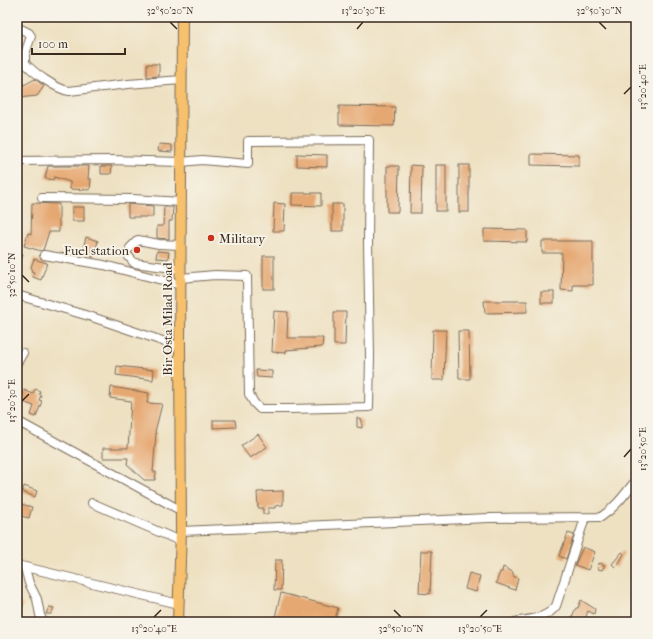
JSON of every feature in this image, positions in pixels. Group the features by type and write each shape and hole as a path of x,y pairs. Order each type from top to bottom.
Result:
{"main road":[{"name":"Bir Osta Milad Road","path":"178,622 180,536 182,17"}],"street":[{"path":"17,27 29,33 31,36 25,54 25,63 63,90 69,91 128,84 182,80"},
{"path":"17,161 112,160 182,162 202,160 248,164 248,141 369,140 369,407 260,409 254,403 249,394 247,276 215,275 181,277 44,255"},
{"path":"42,198 133,199 181,202"},
{"path":"130,248 138,240 160,244 181,245"},
{"path":"129,257 134,263 181,277"},
{"path":"17,295 92,317 180,347"},
{"path":"17,363 23,353"},
{"path":"17,421 180,510"},
{"path":"92,503 180,536 489,518 601,517 617,504 635,483"},
{"path":"515,622 542,617 551,612 556,606 585,518"},
{"path":"17,565 179,604"},
{"path":"25,568 29,583 37,599 43,622"}],"building":[{"path":"147,64 159,64 159,76 147,77"},
{"path":"35,79 44,86 37,96 18,98 17,84 20,85 22,82 24,85"},
{"path":"339,106 395,107 394,126 339,125"},
{"path":"159,144 172,145 172,152 158,151"},
{"path":"297,154 327,155 327,167 297,166"},
{"path":"531,154 579,155 579,166 531,165"},
{"path":"411,165 422,166 421,213 410,213"},
{"path":"436,165 446,165 446,211 436,211"},
{"path":"459,165 469,165 469,212 459,212"},
{"path":"48,166 89,166 88,179 91,179 90,190 70,189 70,182 54,177 53,180 45,178"},
{"path":"101,166 112,166 111,174 101,174"},
{"path":"387,166 399,166 398,212 387,212"},
{"path":"292,193 321,193 321,206 292,205"},
{"path":"32,203 59,204 59,232 49,232 43,250 41,251 24,246 28,233 31,234"},
{"path":"274,203 285,204 284,231 273,231"},
{"path":"128,204 153,206 153,217 128,217"},
{"path":"332,204 343,204 343,231 332,231"},
{"path":"72,207 84,207 84,221 72,221"},
{"path":"164,207 173,207 172,221 169,221 169,239 157,238 157,226 163,226"},
{"path":"484,229 527,230 527,242 484,241"},
{"path":"86,237 98,241 94,257 82,253"},
{"path":"542,241 593,241 593,285 573,285 573,291 561,290 562,253 542,253"},
{"path":"157,251 169,252 168,259 156,258"},
{"path":"17,252 23,254 18,270 17,270"},
{"path":"263,256 274,256 274,289 263,289"},
{"path":"34,259 47,263 41,280 33,277 34,272 31,271"},
{"path":"541,292 554,292 554,303 541,303"},
{"path":"484,301 527,301 527,312 485,313"},
{"path":"274,311 288,312 287,338 323,338 322,347 286,350 286,353 272,352"},
{"path":"334,312 346,312 345,345 334,345"},
{"path":"433,330 446,330 444,380 432,380"},
{"path":"458,331 469,331 470,379 459,379"},
{"path":"117,366 154,370 153,380 116,375"},
{"path":"256,370 272,371 272,378 257,377"},
{"path":"111,387 149,393 147,403 162,404 155,432 153,472 156,472 155,480 144,480 127,464 128,458 103,458 103,448 128,448 131,401 110,398"},
{"path":"35,389 40,391 39,394 41,395 39,400 42,401 36,417 31,415 34,406 23,402 17,416 17,394 22,396 24,390 33,394"},
{"path":"357,418 362,420 362,428 357,427"},
{"path":"213,420 235,420 236,427 213,428"},
{"path":"258,434 267,447 250,458 241,446"},
{"path":"24,486 37,491 35,497 22,492"},
{"path":"283,491 283,505 275,506 275,508 268,508 268,514 263,514 263,508 258,508 257,492"},
{"path":"17,503 32,507 29,518 17,515"},
{"path":"568,533 574,535 566,559 559,556"},
{"path":"583,547 595,552 588,570 575,565"},
{"path":"421,551 432,551 430,594 419,593"},
{"path":"622,552 624,554 616,568 612,564"},
{"path":"275,560 282,560 281,590 274,590"},
{"path":"599,563 605,565 602,570 598,569"},
{"path":"503,567 513,572 513,576 518,578 515,590 496,583"},
{"path":"469,573 480,576 476,592 465,589"},
{"path":"281,593 338,608 334,622 297,622 275,617"},
{"path":"581,600 595,609 594,614 588,611 584,622 578,622 571,619"},
{"path":"17,601 23,605 17,614"},
{"path":"49,607 54,608 51,614 46,614"}],"place":[{"name":"Military","path":"211,238"},
{"name":"Fuel station","path":"137,250"}]}
